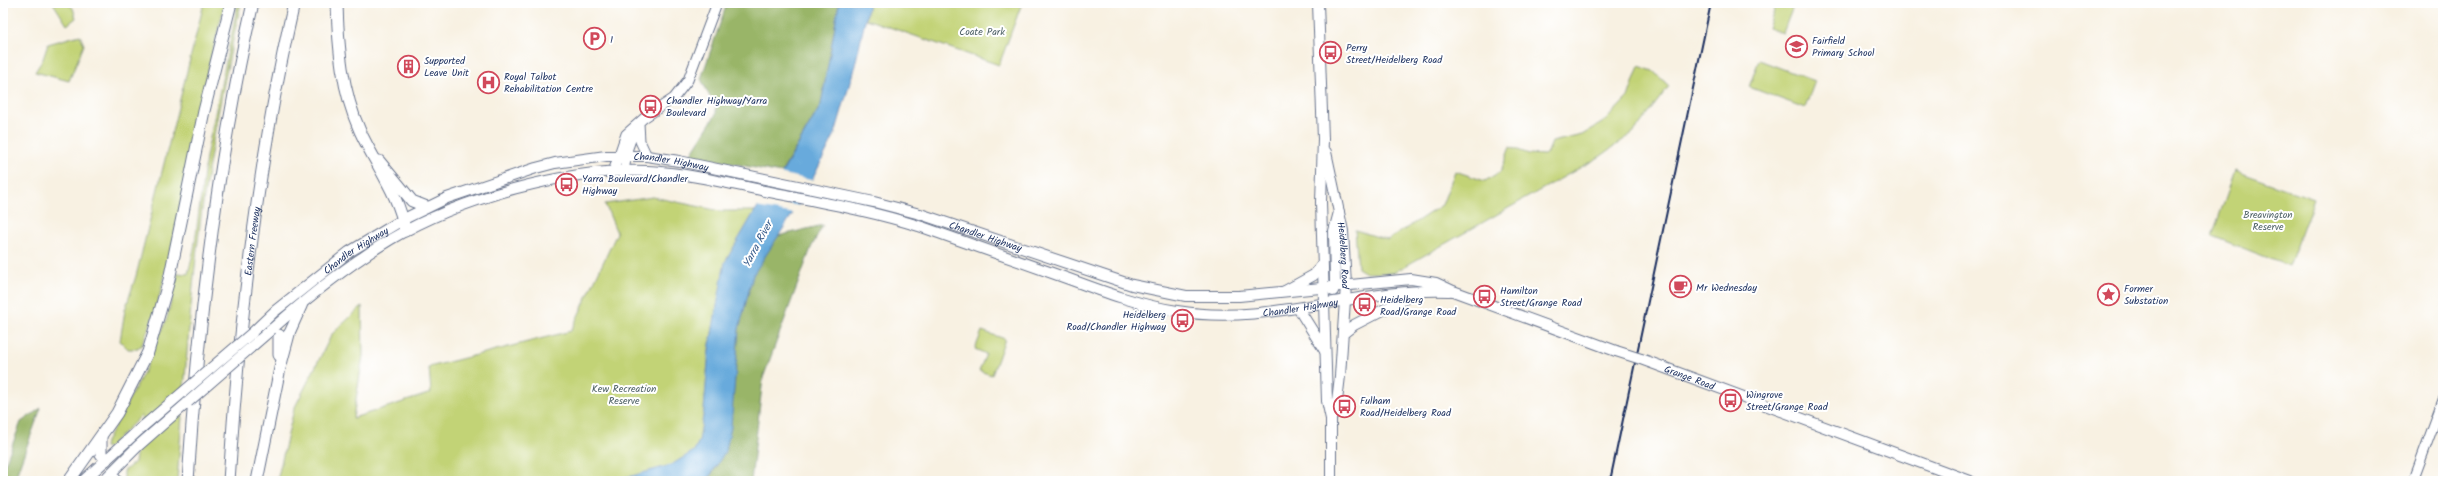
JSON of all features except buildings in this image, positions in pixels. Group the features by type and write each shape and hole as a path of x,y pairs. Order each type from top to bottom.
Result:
{"highway":[{"path":"69,481 101,438 136,377 148,352 176,253 218,50 231,3"},
{"path":"188,481 211,236 244,45 253,3"},
{"name":"Eastern Freeway","path":"229,481 238,350 251,240 268,131 294,3"},
{"path":"337,3 344,80 356,122 404,219 405,231"},
{"path":"370,152 412,201 427,207"},
{"path":"257,481 280,368 277,330"},
{"path":"101,438 101,454 106,460"}],"main road":[{"path":"618,171 622,156 624,136 638,123 674,98 688,80 716,3"},
{"name":"Heidelberg Road","path":"1318,3 1323,139 1322,265 1327,401 1331,419 1331,481"},
{"path":"638,123 640,141 647,156"},
{"name":"Heidelberg Road","path":"1323,139 1339,211 1344,242 1346,285 1345,332 1337,401 1331,419"},
{"name":"Chandler Highway","path":"82,481 252,333 275,311 322,273 376,235 427,207 546,165 622,156 647,156 679,161 855,197 910,211 1132,284 1168,293 1221,297 1346,285"},
{"path":"1324,304 1334,286 1334,232 1339,211 1323,203 1329,165"},
{"name":"Chandler Highway","path":"102,481 114,478 138,446 277,330 303,303 348,267 405,231 443,214 512,190 558,178 618,171 672,173 849,207 918,226 1128,300 1155,307 1190,313 1221,315 1298,308 1346,301"},
{"path":"1286,291 1314,275 1322,265"},
{"name":"Grange Road","path":"1346,285 1410,279 1436,282 1453,291 1970,481"},
{"path":"1345,332 1353,326 1421,290"},
{"name":"Grange Road","path":"1346,301 1421,290 1453,291"},
{"path":"252,333 277,330 303,303"},
{"path":"1298,308 1326,351"},
{"path":"2414,481 2443,400"},
{"path":"106,460 114,478"}],"green space":[{"path":"53,3 67,3 73,8 76,18 67,25"},
{"path":"204,3 225,3 207,73 169,261 155,312 142,345 136,349 128,349 120,341 125,310 136,276"},
{"path":"238,3 241,3 218,113 200,224 190,320 177,481 124,481 124,471 135,462 142,415 108,448 105,447 106,442 145,370 167,318 178,273 188,274 194,249 206,157"},
{"path":"727,3 839,3 821,105 781,173 690,155 716,114 716,101 710,97 701,79"},
{"name":"Coate Park","path":"869,3 1022,3 999,65 866,19"},
{"path":"1777,3 1794,4 1783,33 1768,28"},
{"path":"80,35 84,45 69,81 35,72 43,59 48,44"},
{"path":"1759,60 1815,81 1805,108 1749,87"},
{"path":"1639,66 1653,71 1669,86 1634,132 1601,156 1393,273 1366,273 1358,268 1355,230 1388,240 1442,205 1455,171 1485,181 1501,171 1510,147 1529,154 1544,155 1548,152 1552,142 1582,135 1605,121 1628,97"},
{"name":"Breavington Reserve","path":"2235,171 2314,199 2289,266 2212,236"},
{"name":"Kew Recreation Reserve","path":"653,197 720,211 755,211 725,262 709,350 704,410 699,441 694,451 671,465 614,481 277,481 294,409 332,334 362,306 363,356 353,418 431,393 429,367 571,331 617,233 605,204"},
{"path":"823,225 811,248 763,378 751,481 707,481 717,466 733,397 739,329 753,275 778,236"},
{"path":"982,331 1005,339 992,375 979,371 986,354 975,349"},
{"path":"41,408 14,481 3,481 3,464 5,464 21,422"}],"water":[{"name":"Yarra River","path":"839,3 869,3 855,65 835,134 803,198 753,275 739,329 731,427 726,450 707,481 614,481 671,465 694,451 699,441 704,410 709,350 725,262 755,211 783,171 821,105"}],"pier":[{"path":"779,173 815,181 802,204 763,196"},
{"path":"761,198 800,206 795,214 756,207"}],"railway":[{"path":"1610,481 1711,3"}],"place":[{"name":"1","path":"594,39"},
{"name":"Fairfield Primary School","path":"1797,46"},
{"name":"Perry Street/Heidelberg Road","path":"1330,53"},
{"name":"Supported Leave Unit","path":"409,66"},
{"name":"Royal Talbot Rehabilitation Centre","path":"489,82"},
{"name":"Chandler Highway/Yarra Boulevard","path":"650,106"},
{"name":"Yarra Boulevard/Chandler Highway","path":"567,184"},
{"name":"Mr Wednesday","path":"1681,287"},
{"name":"Former Substation","path":"2109,294"},
{"name":"Hamilton Street/Grange Road","path":"1485,296"},
{"name":"Heidelberg Road/Grange Road","path":"1365,305"},
{"name":"Heidelberg Road/Chandler Highway","path":"1182,320"},
{"name":"Wingrove Street/Grange Road","path":"1730,400"},
{"name":"Fulham Road/Heidelberg Road","path":"1344,406"}]}
